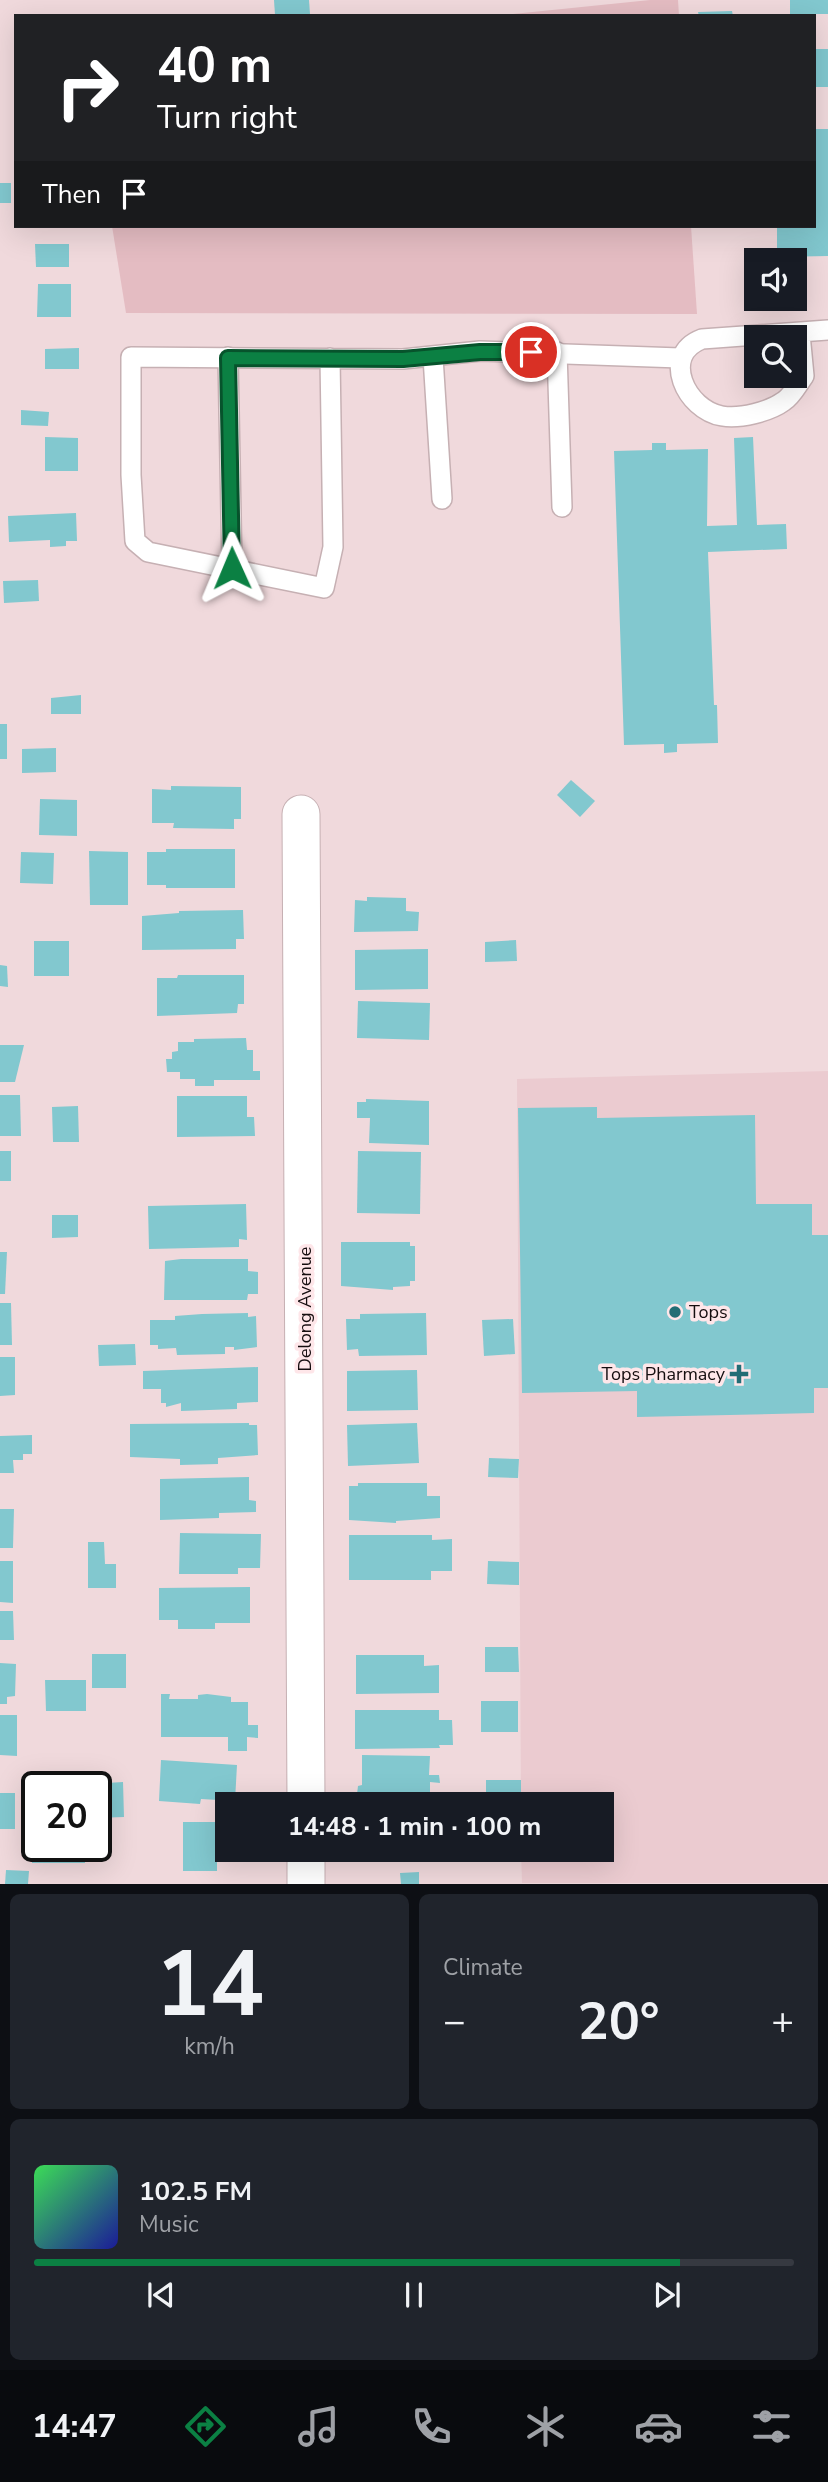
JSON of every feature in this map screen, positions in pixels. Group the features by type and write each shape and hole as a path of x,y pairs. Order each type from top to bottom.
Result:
{"street":[{"name":"Delong Avenue","path":"301,814 306,1792"},
{"path":"306,1862 306,1884"}],"lane":[{"path":"807,333 828,330"},
{"path":"744,337 702,339 691,343 680,358 681,382 699,404 721,416 761,412 786,400 795,388"},
{"path":"330,358 333,547 324,589 148,552 135,541 131,475 131,357 433,357 480,352 557,352 680,358"},
{"path":"557,352 562,507"},
{"path":"433,357 442,499"},
{"path":"228,358 232,568"}],"shaded area":[{"path":"650,0 678,0 679,14 514,14"},
{"path":"112,228 691,228 697,314 126,313"},
{"path":"828,1071 828,1883 522,1883 521,1862 614,1862 614,1792 521,1792 517,1079"}],"building":[{"path":"274,0 309,0 310,14 275,14"},
{"path":"790,0 828,0 828,14 790,14"},
{"path":"732,11 733,14 698,14"},
{"path":"816,49 828,49 828,87 816,87"},
{"path":"816,129 828,129 828,256 807,256 807,248 777,248 777,228 816,228"},
{"path":"0,183 11,183 11,203 0,203"},
{"path":"35,244 69,244 69,267 36,267"},
{"path":"38,284 71,284 71,317 37,317"},
{"path":"79,348 79,369 45,369 45,349"},
{"path":"21,410 49,412 48,426 21,425"},
{"path":"45,437 78,438 78,471 45,471"},
{"path":"753,437 757,525 786,524 787,549 708,552 718,743 677,744 677,752 664,753 664,744 624,745 614,451 652,450 652,443 666,443 666,450 708,449 707,526 737,525 734,438"},
{"path":"76,513 77,541 66,541 66,546 50,547 50,540 9,542 8,516"},
{"path":"38,580 39,601 4,603 3,581"},
{"path":"81,695 81,714 51,714 51,698"},
{"path":"0,724 7,724 7,759 0,759"},
{"path":"56,748 56,772 22,773 22,749"},
{"path":"571,780 595,801 580,817 557,795"},
{"path":"171,786 241,787 241,819 234,819 234,829 173,828 174,823 152,823 152,789 171,790"},
{"path":"40,799 77,800 77,836 39,835"},
{"path":"166,849 235,849 235,888 166,888 166,885 147,885 147,852 166,852"},
{"path":"89,851 128,852 128,905 90,905"},
{"path":"21,852 54,853 53,884 20,883"},
{"path":"367,897 406,898 406,911 419,912 418,931 354,932 355,900 367,901"},
{"path":"243,910 244,939 236,939 236,949 142,950 142,916 179,911"},
{"path":"516,940 517,961 485,962 485,942"},
{"path":"34,941 69,941 69,976 34,976"},
{"path":"428,949 428,989 355,990 355,950"},
{"path":"0,965 7,966 8,987 0,986"},
{"path":"178,975 244,975 244,1004 238,1004 237,1013 157,1016 157,978 177,978"},
{"path":"358,1001 430,1003 429,1040 357,1038"},
{"path":"246,1038 247,1050 253,1050 253,1071 260,1071 260,1080 214,1080 214,1086 195,1086 195,1079 180,1079 180,1072 167,1072 166,1059 172,1059 172,1052 178,1051 178,1042"},
{"path":"0,1045 24,1045 15,1082 0,1082"},
{"path":"0,1095 20,1095 21,1136 0,1136"},
{"path":"177,1096 247,1096 247,1117 254,1117 255,1136 177,1137"},
{"path":"366,1099 429,1101 429,1145 369,1143 370,1118 357,1118 357,1102 366,1102"},
{"path":"78,1106 79,1142 53,1142 52,1107"},
{"name":"Tops","path":"597,1107 597,1118 755,1115 756,1204 812,1204 812,1235 828,1235 828,1388 814,1388 814,1413 637,1417 637,1391 522,1393 518,1108"},
{"path":"0,1151 11,1151 11,1181 0,1181"},
{"path":"358,1151 421,1152 420,1214 357,1213"},
{"path":"246,1204 247,1240 239,1239 239,1247 149,1249 148,1206"},
{"path":"52,1215 78,1215 78,1237 52,1238"},
{"path":"341,1242 410,1242 410,1246 415,1246 415,1281 410,1281 410,1286 393,1287 393,1290 341,1286"},
{"path":"0,1252 7,1252 5,1294 0,1294"},
{"path":"248,1259 248,1271 258,1272 258,1294 248,1294 247,1300 164,1300 165,1261"},
{"path":"0,1303 11,1303 12,1345 0,1345"},
{"path":"248,1313 248,1317 256,1316 257,1347 234,1350 234,1347 225,1347 225,1354 177,1355 176,1348 158,1349 158,1345 150,1345 150,1320 175,1320 175,1316 202,1314"},
{"path":"426,1313 427,1355 359,1356 358,1349 347,1350 346,1319 360,1319 360,1314"},
{"path":"513,1319 515,1354 484,1356 482,1320"},
{"path":"135,1344 136,1365 99,1366 98,1345"},
{"path":"0,1357 15,1357 15,1395 0,1396"},
{"path":"258,1367 258,1402 237,1403 237,1409 181,1411 181,1403 166,1407 166,1403 161,1403 161,1389 143,1389 143,1371"},
{"path":"417,1370 418,1410 347,1411 347,1371"},
{"path":"417,1423 419,1463 348,1466 347,1425"},
{"path":"130,1424 257,1425 258,1455 218,1458 218,1464 180,1465 180,1459 130,1457"},
{"path":"32,1435 32,1454 23,1454 23,1460 13,1460 14,1473 0,1473 0,1436"},
{"path":"489,1458 519,1459 518,1478 488,1477"},
{"path":"249,1477 249,1500 256,1501 256,1512 219,1513 219,1518 160,1520 160,1479"},
{"path":"358,1483 427,1483 427,1496 440,1496 440,1518 396,1523 349,1520 349,1486 358,1486"},
{"path":"0,1509 14,1509 13,1548 0,1548"},
{"path":"180,1533 261,1534 260,1568 238,1568 238,1574 179,1574"},
{"path":"349,1535 432,1535 432,1540 452,1539 452,1571 431,1571 431,1580 349,1580"},
{"path":"88,1542 104,1542 105,1564 116,1564 116,1588 88,1588"},
{"path":"0,1561 13,1561 13,1603 0,1602"},
{"path":"488,1561 519,1562 519,1585 487,1584"},
{"path":"250,1587 250,1623 215,1623 215,1629 178,1629 178,1620 159,1620 159,1588"},
{"path":"0,1611 13,1611 14,1640 0,1640"},
{"path":"485,1647 518,1647 519,1672 485,1672"},
{"path":"92,1654 126,1654 126,1688 92,1688"},
{"path":"356,1655 424,1655 424,1666 439,1665 439,1693 356,1694"},
{"path":"0,1663 16,1664 15,1696 7,1697 7,1704 0,1704"},
{"path":"45,1680 86,1680 86,1711 46,1711"},
{"path":"161,1694 170,1694 169,1699 198,1699 198,1695 207,1694 231,1697 231,1702 248,1702 248,1725 258,1725 258,1738 247,1737 247,1751 228,1751 228,1737 161,1737"},
{"path":"481,1701 518,1701 518,1732 481,1732"},
{"path":"355,1710 439,1710 439,1720 452,1720 453,1745 439,1745 440,1748 355,1749"},
{"path":"0,1715 17,1715 17,1756 0,1755"},
{"path":"362,1755 430,1756 429,1775 439,1775 440,1783 430,1782 430,1792 357,1792 358,1786 362,1785"},
{"path":"161,1760 237,1765 236,1792 215,1792 215,1800 201,1799 200,1804 159,1801"},
{"path":"486,1780 521,1780 521,1792 486,1792"},
{"path":"123,1782 124,1817 112,1817 112,1783"},
{"path":"0,1793 15,1793 15,1829 0,1829"},
{"path":"183,1822 215,1822 217,1871 183,1871"},
{"path":"32,1862 85,1862 85,1863"},
{"path":"6,1870 29,1871 28,1884 5,1884"},
{"path":"419,1872 419,1884 401,1884 400,1873"}],"place":[{"name":"Tops","path":"675,1312"},
{"name":"Tops Pharmacy","path":"739,1374"}],"route":[{"path":"232,568 228,358 403,359 480,352 531,352"}]}
